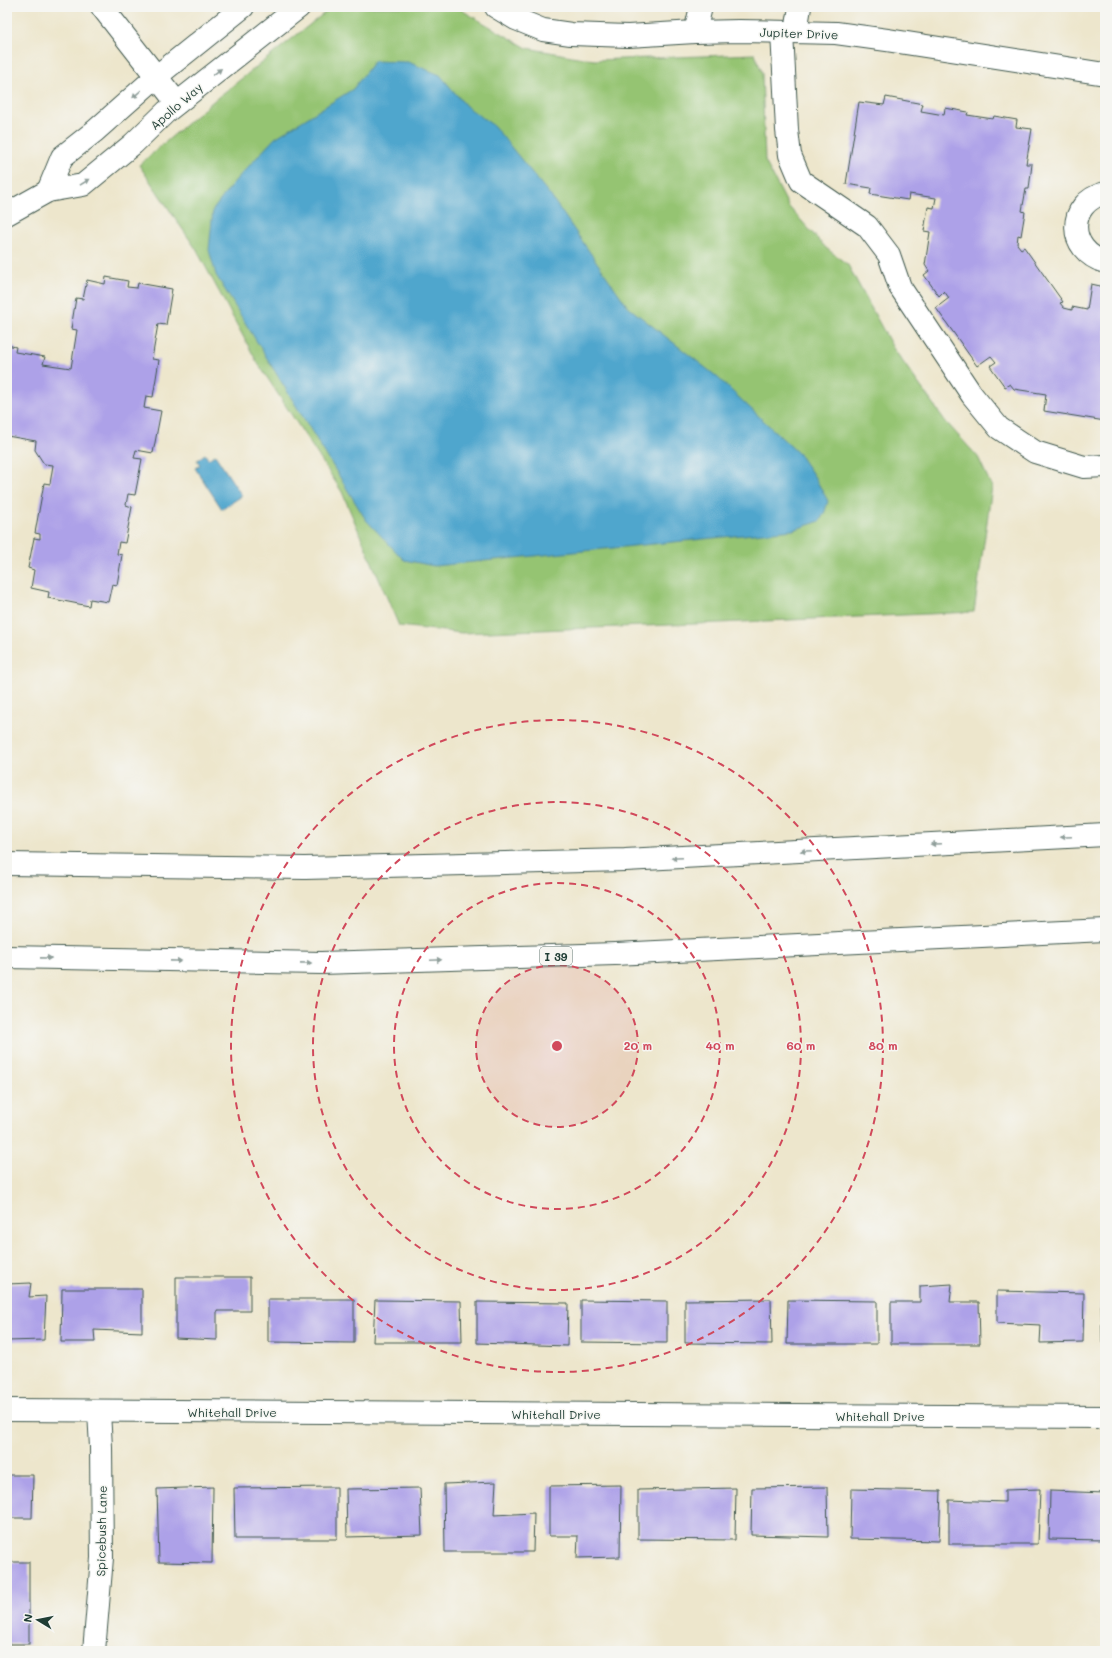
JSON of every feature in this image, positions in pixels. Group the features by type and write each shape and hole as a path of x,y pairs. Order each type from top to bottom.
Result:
{"main road":[{"path":"102,7 177,103"},
{"path":"48,191 62,157 95,131 157,76 243,7"},
{"name":"Apollo Way","path":"7,214 48,191 83,185 133,144 166,112 299,7"},
{"name":"Jupiter Drive","path":"496,7 516,19 543,30 571,34 628,36 695,32 836,33 1105,74"},
{"path":"695,32 701,7"},
{"path":"800,7 789,32 787,130 790,155 800,180 867,226 888,255 900,287 972,395 1000,428 1035,452 1084,467 1105,466"},
{"path":"1105,193 1092,198 1080,211 1076,221 1076,233 1080,244 1086,253 1096,260 1105,262"},
{"path":"7,864 305,868 625,860 1105,836"},
{"name":"I 39","path":"7,957 322,963 615,954 1105,930"},
{"name":"Whitehall Drive","path":"7,1410 99,1412 1105,1417"},
{"name":"Spicebush Lane","path":"94,1651 102,1558 101,1447 99,1412"}],"green space":[{"path":"332,7 459,7 463,11 527,48 594,60 755,54 762,73 765,161 789,207 826,248 848,265 893,348 946,422 978,457 992,487 974,612 462,633 399,626 342,492 257,362 196,249 139,165 212,102"}],"water":[{"path":"374,61 408,62 440,75 466,106 494,126 550,195 628,307 716,376 799,454 814,476 828,501 820,521 793,530 434,566 404,560 366,520 216,275 209,250 213,210 234,182 275,138 353,89"},
{"path":"205,454 208,459 215,455 242,496 222,509 195,468 200,465 197,460"}],"building":[{"path":"886,97 923,104 921,111 944,115 945,108 968,112 967,115 993,119 994,116 1017,120 1016,127 1032,129 1026,164 1032,164 1029,189 1026,189 1022,211 1025,212 1021,236 1018,235 1017,244 1021,249 1024,247 1063,302 1060,303 1064,308 1072,310 1072,307 1087,310 1091,284 1105,287 1105,421 1044,411 1046,394 1014,389 1010,384 1005,387 990,366 996,362 991,356 977,366 936,308 949,298 944,291 939,296 924,275 929,271 925,265 930,232 924,231 928,207 934,208 936,198 909,194 908,200 870,194 871,188 846,184 859,102 884,105"},
{"path":"106,277 128,281 127,287 137,288 138,283 172,289 166,325 158,324 152,359 159,360 153,397 146,396 144,408 161,411 153,453 136,450 134,458 142,459 135,495 128,494 126,505 132,507 125,543 119,542 117,554 122,555 117,585 112,584 108,602 90,599 89,606 48,598 49,592 31,588 34,570 28,568 34,538 40,539 40,534 35,533 44,483 50,484 53,465 44,464 35,450 36,441 7,436 7,345 16,347 15,352 45,357 43,364 71,368 77,330 71,329 76,298 83,299 87,280 105,284"},
{"path":"176,1277 250,1277 250,1311 217,1311 217,1340 176,1338"},
{"path":"31,1283 29,1297 46,1296 44,1340 7,1341 7,1284"},
{"path":"952,1284 950,1302 979,1302 980,1344 891,1344 891,1302 920,1302 920,1286"},
{"path":"62,1289 142,1289 142,1332 94,1330 95,1342 61,1342"},
{"path":"997,1291 1084,1293 1083,1342 1040,1343 1041,1325 997,1323"},
{"path":"268,1299 354,1299 354,1343 268,1342"},
{"path":"771,1299 772,1344 685,1343 685,1300"},
{"path":"375,1300 461,1301 462,1342 373,1342"},
{"path":"581,1300 667,1301 667,1343 581,1342"},
{"path":"788,1300 877,1301 877,1344 787,1344"},
{"path":"477,1302 568,1303 567,1346 477,1343"},
{"path":"1101,1302 1105,1302 1105,1344 1102,1343"},
{"path":"7,1475 33,1475 32,1518 7,1518"},
{"path":"496,1482 494,1515 534,1513 533,1552 445,1552 444,1484"},
{"path":"621,1485 620,1557 577,1558 578,1536 549,1536 549,1486"},
{"path":"213,1487 212,1563 159,1562 157,1489"},
{"path":"337,1487 337,1539 235,1539 234,1488"},
{"path":"827,1487 828,1537 751,1535 752,1488"},
{"path":"420,1488 422,1535 347,1537 346,1489"},
{"path":"736,1488 735,1540 638,1539 638,1490"},
{"path":"851,1489 941,1491 939,1541 850,1539"},
{"path":"1040,1489 1038,1544 949,1544 949,1500 1005,1502 1005,1490"},
{"path":"1050,1491 1105,1493 1105,1540 1049,1539"},
{"path":"7,1562 29,1562 29,1644 7,1644"}]}
